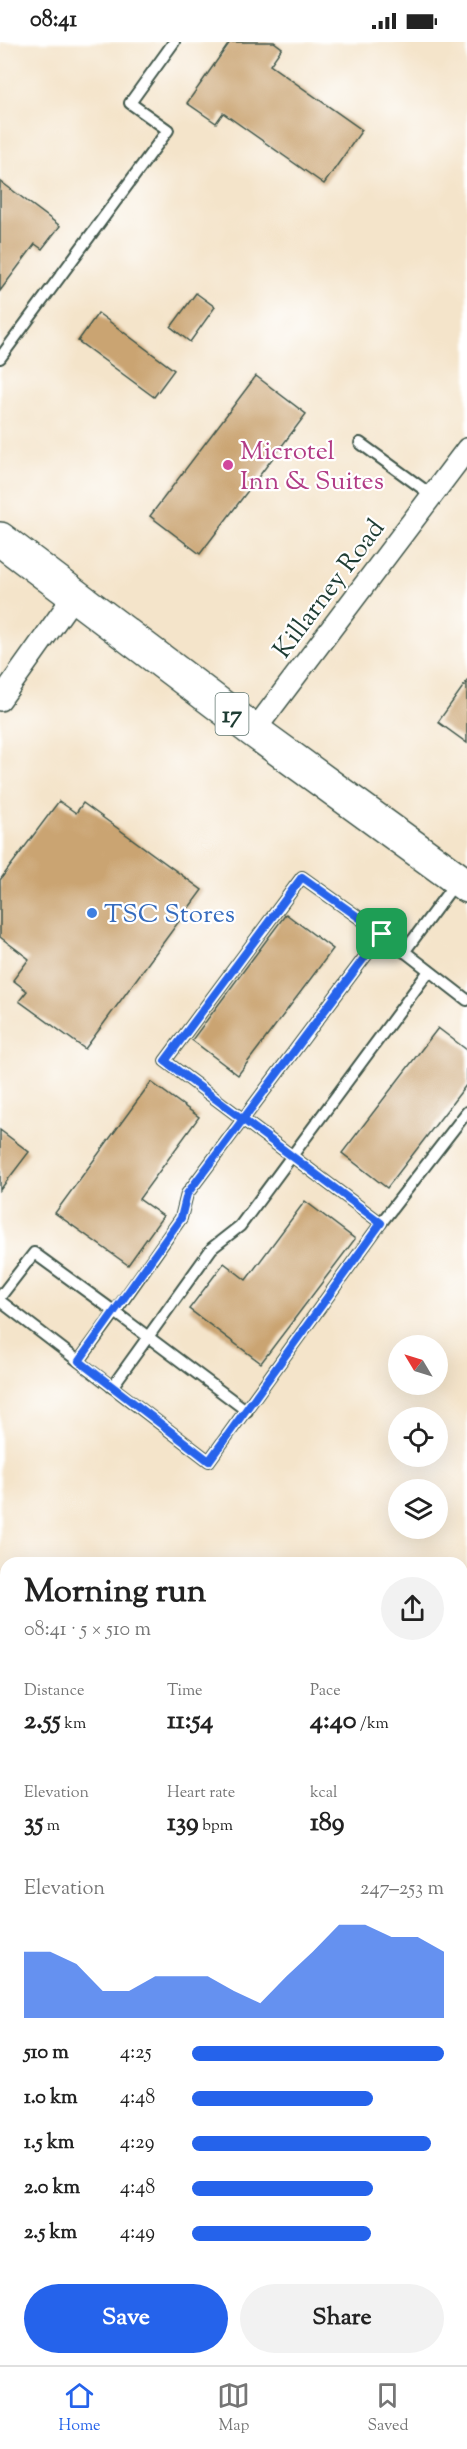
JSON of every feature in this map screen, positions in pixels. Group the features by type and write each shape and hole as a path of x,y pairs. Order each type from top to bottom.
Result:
{"highway":[{"name":"17","path":"0,539 254,731 462,882"}],"street":[{"name":"Killarney Road","path":"254,731 467,449"},
{"path":"0,700 74,596"}],"lane":[{"path":"0,358 168,130 130,102 174,42"},
{"path":"360,444 433,496"},
{"path":"381,1223 165,1061 302,877 382,934 467,1000"},
{"path":"404,952 462,882"},
{"path":"79,1361 181,1218 187,1194 382,934"},
{"path":"112,1387 212,1248 240,1226 429,971"},
{"path":"247,1411 34,1252 0,1299 209,1461 247,1411 381,1223 467,1112"}],"building":[{"path":"230,42 274,42 282,48 270,65 362,130 324,184 223,113 216,123 187,103"},
{"path":"0,181 60,226 42,249 35,244 0,291"},
{"path":"196,293 215,307 190,342 171,327"},
{"path":"98,313 174,370 154,397 78,341"},
{"name":"Microtel Inn & Suites","path":"256,376 306,414 200,554 150,516"},
{"path":"467,681 467,743 438,722"},
{"name":"TSC Stores","path":"59,801 76,813 83,803 202,890 85,1049 19,1001 27,991 13,980 29,959 0,937 0,880"},
{"path":"286,914 333,949 238,1075 192,1040"},
{"path":"438,1028 467,1050 467,1084 387,1188 342,1153"},
{"path":"151,1082 199,1117 139,1199 163,1216 128,1265 55,1213"},
{"path":"0,1130 29,1152 0,1190"},
{"path":"305,1201 355,1239 261,1363 189,1309 224,1263 246,1280"}],"place":[{"name":"Microtel Inn & Suites","path":"228,465"},
{"name":"TSC Stores","path":"92,913"}],"route":[{"path":"382,934 290,1057 243,1119 215,1156 187,1194 181,1218 79,1361 209,1461 381,1223 243,1119 165,1061 302,877 382,934"}]}
